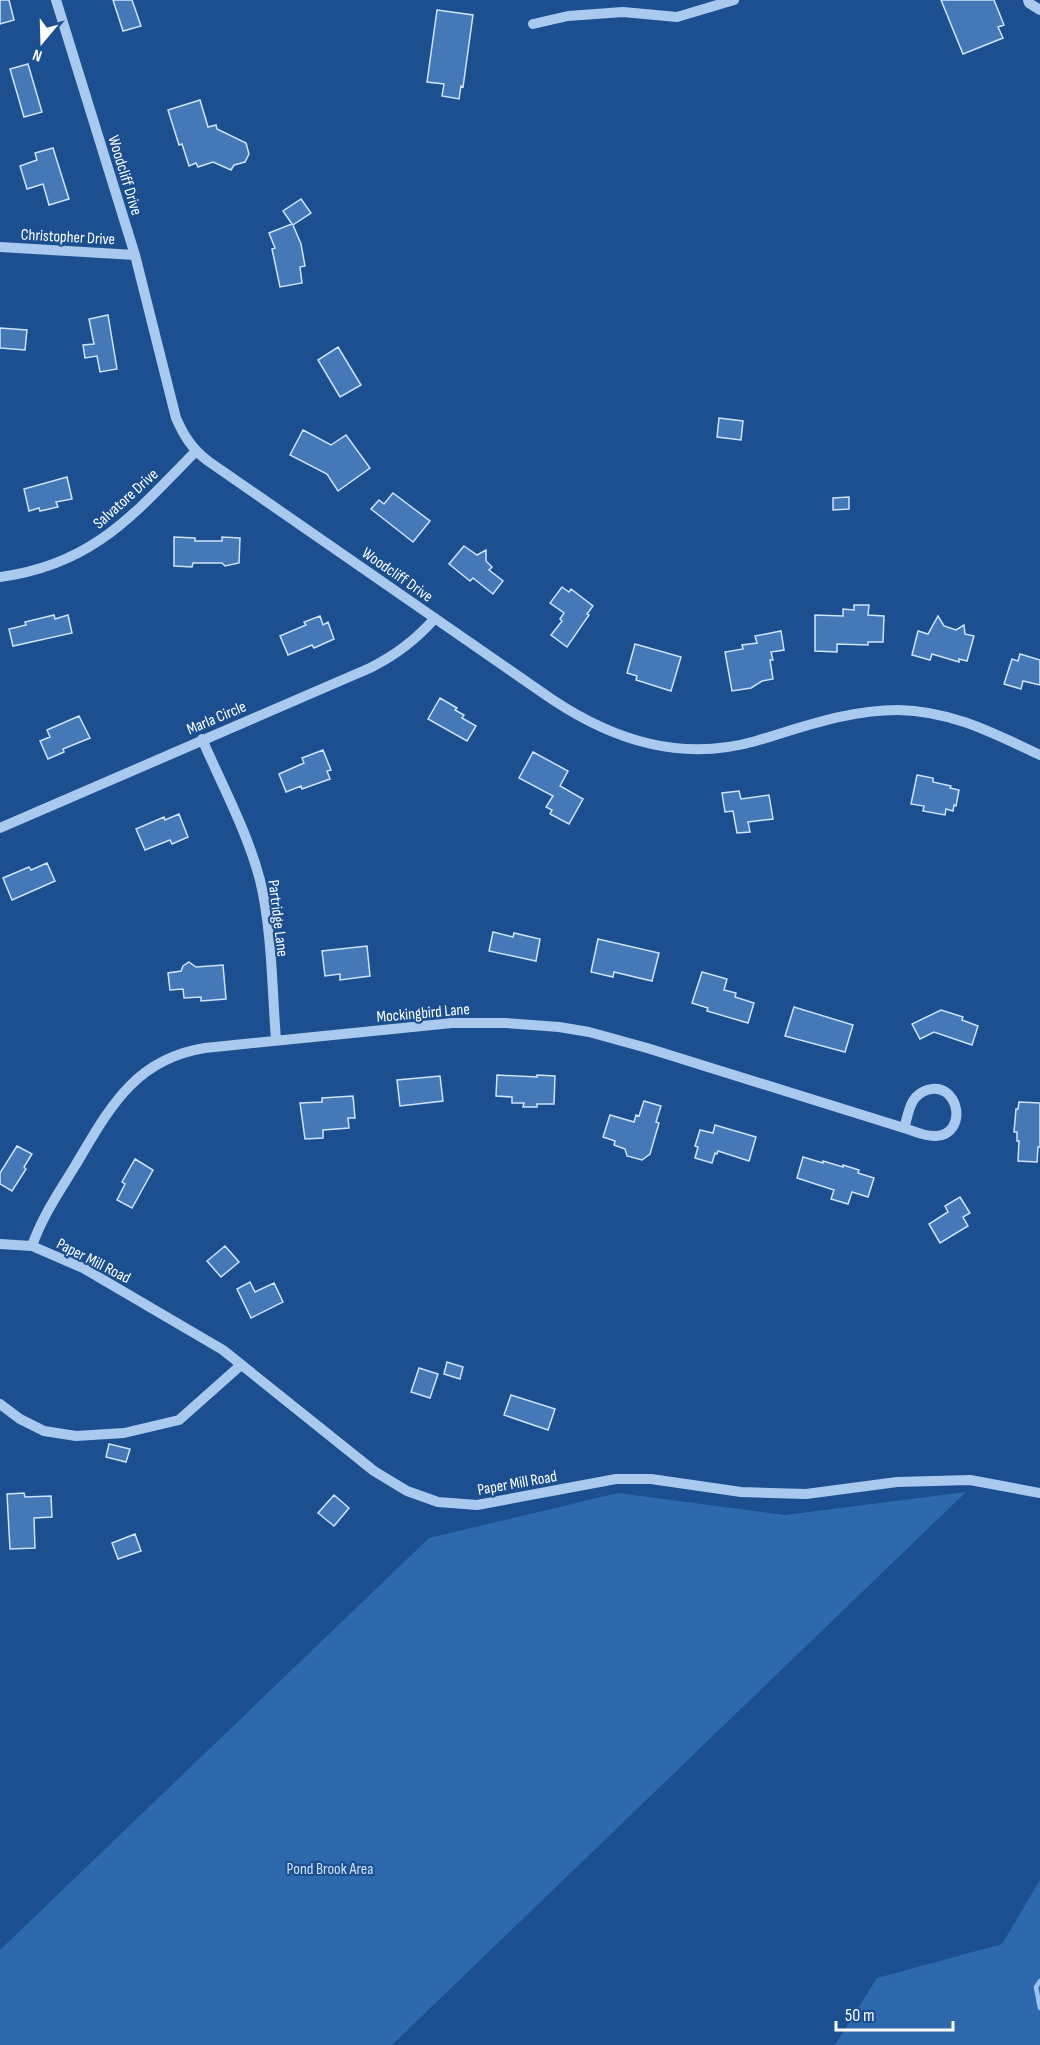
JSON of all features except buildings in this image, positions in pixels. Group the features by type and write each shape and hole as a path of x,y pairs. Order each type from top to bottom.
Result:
{"street":[{"name":"Woodcliff Drive","path":"56,0 135,255 176,418 184,436 196,451 570,711 605,730 639,742 675,748 715,748 753,742 838,716 900,710 939,715 979,726 1040,755"},
{"path":"533,24 568,16 623,12 677,17 734,0"},
{"path":"1028,0 1040,10"},
{"name":"Christopher Drive","path":"0,247 135,255"},
{"name":"Salvatore Drive","path":"0,577 41,568 89,548 125,522 196,451"},
{"name":"Marla Circle","path":"0,828 387,659 411,643 435,618"},
{"name":"Partridge Lane","path":"202,739 246,841 260,882 266,919 276,1040"},
{"name":"Mockingbird Lane","path":"32,1246 45,1216 105,1116 125,1090 141,1075 165,1059 191,1050 470,1023 559,1027 589,1032 647,1048 904,1128 932,1136 945,1134 955,1123 957,1113 955,1103 950,1095 941,1090 931,1089 921,1092 913,1101 904,1128"},
{"name":"Paper Mill Road","path":"0,1244 32,1246 83,1268 223,1350 374,1471 407,1491 438,1502 477,1505 616,1479 651,1479 741,1492 806,1494 897,1482 970,1480 1040,1493"},
{"path":"0,1404 20,1419 45,1431 76,1436 124,1433 179,1420 241,1365"}],"green space":[{"name":"Pond Brook Area","path":"966,1492 392,2045 0,2045 0,1950 429,1538 618,1493 785,1515"},
{"path":"1040,1880 1040,2045 835,2045 877,1978 1002,1944"}],"waterway":[{"path":"1040,1981 1036,1987 1040,2008"}]}
